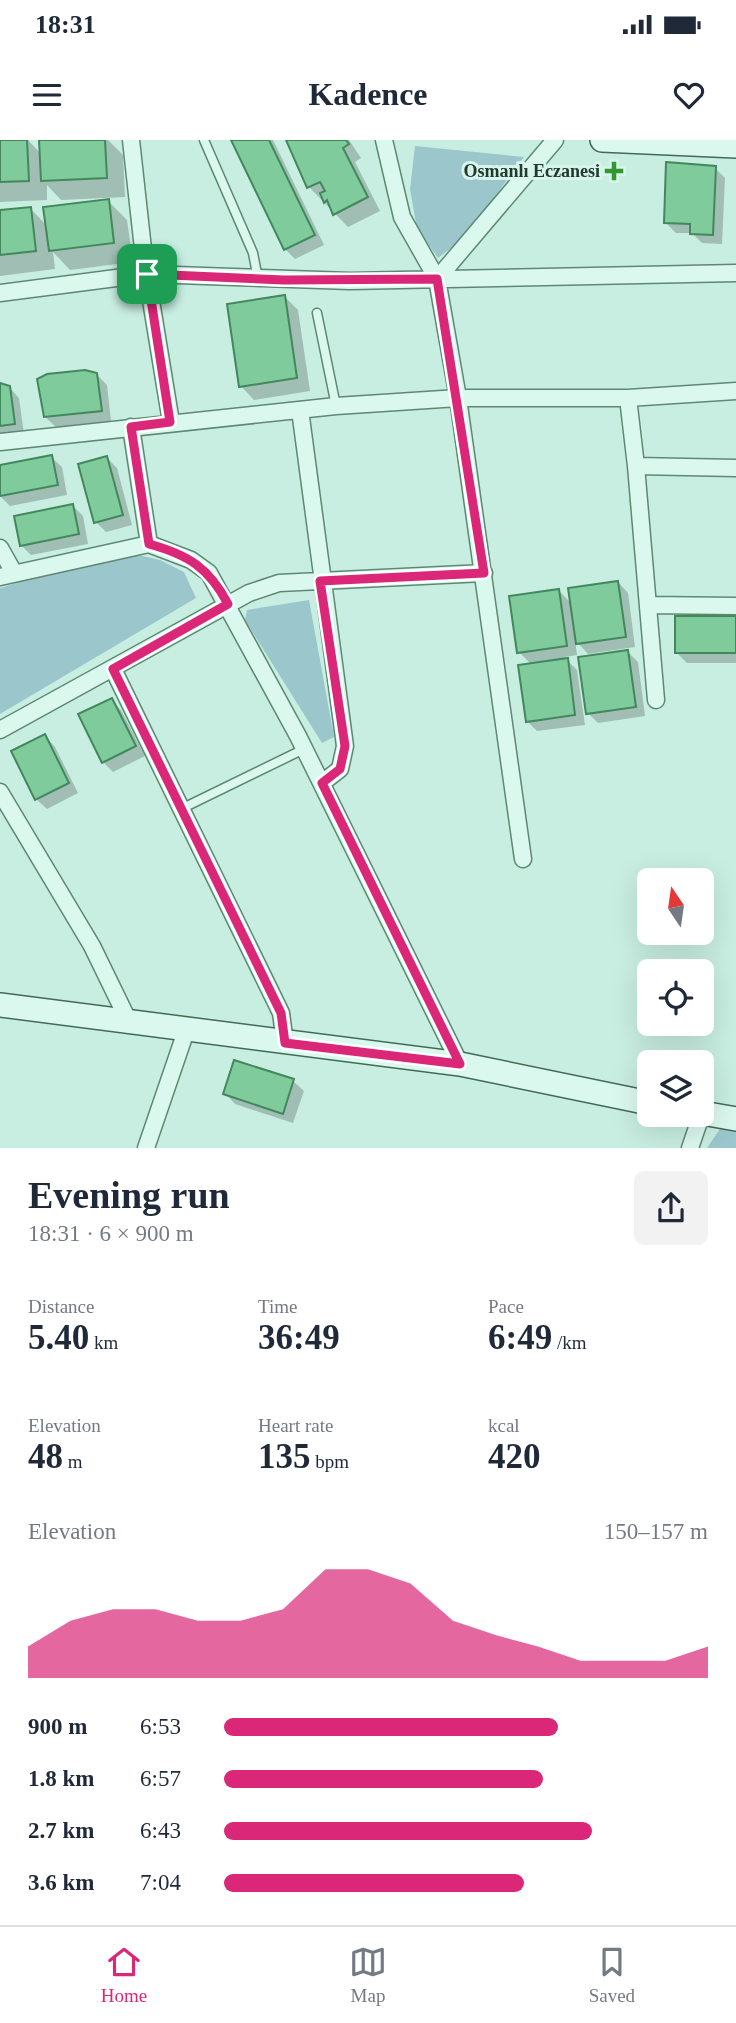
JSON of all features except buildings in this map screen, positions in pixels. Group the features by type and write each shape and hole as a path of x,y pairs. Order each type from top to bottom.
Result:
{"street":[{"path":"131,140 147,274 170,422"},
{"path":"384,140 402,217 437,279 484,573 523,859"},
{"path":"437,279 555,140"},
{"path":"602,140 736,146"},
{"path":"0,293 147,274 258,279 437,279 736,273"},
{"path":"0,442 335,405 458,398 628,398 736,391"},
{"path":"628,398 656,700"},
{"path":"300,410 320,581 345,746 340,769 322,783"},
{"path":"131,427 149,544"},
{"path":"636,466 736,468"},
{"path":"0,548 7,575 149,544 191,560 209,573 322,783 460,1064"},
{"path":"0,730 228,604 279,583 484,573"},
{"path":"648,605 736,606"},
{"path":"113,669 281,1013 285,1043"},
{"path":"0,792 92,946 130,1024"},
{"path":"0,1005 130,1024 460,1064 637,1101"},
{"path":"146,1148 186,1031"},
{"path":"714,1115 736,1119"},
{"path":"690,1148 697,1127"}],"lane":[{"path":"204,140 253,253 258,279"},
{"path":"317,313 335,405"},
{"path":"181,809 304,749"}],"shaded area":[{"path":"415,146 524,157 464,238 438,258 417,229 410,189"},
{"path":"120,551 160,560 184,572 196,598 0,714 0,588"},
{"path":"309,600 334,737 322,743 245,620 247,610"},
{"path":"720,1129 736,1132 736,1148 707,1148"}],"place":[{"name":"Osmanlı Eczanesi","path":"614,171"}],"route":[{"path":"147,274 284,280 437,279 484,573 320,581 345,746 344,761 340,769 322,783 460,1064 285,1043 281,1013 113,669 228,604 209,573 191,560 149,544 131,427 170,422 147,274"}]}
